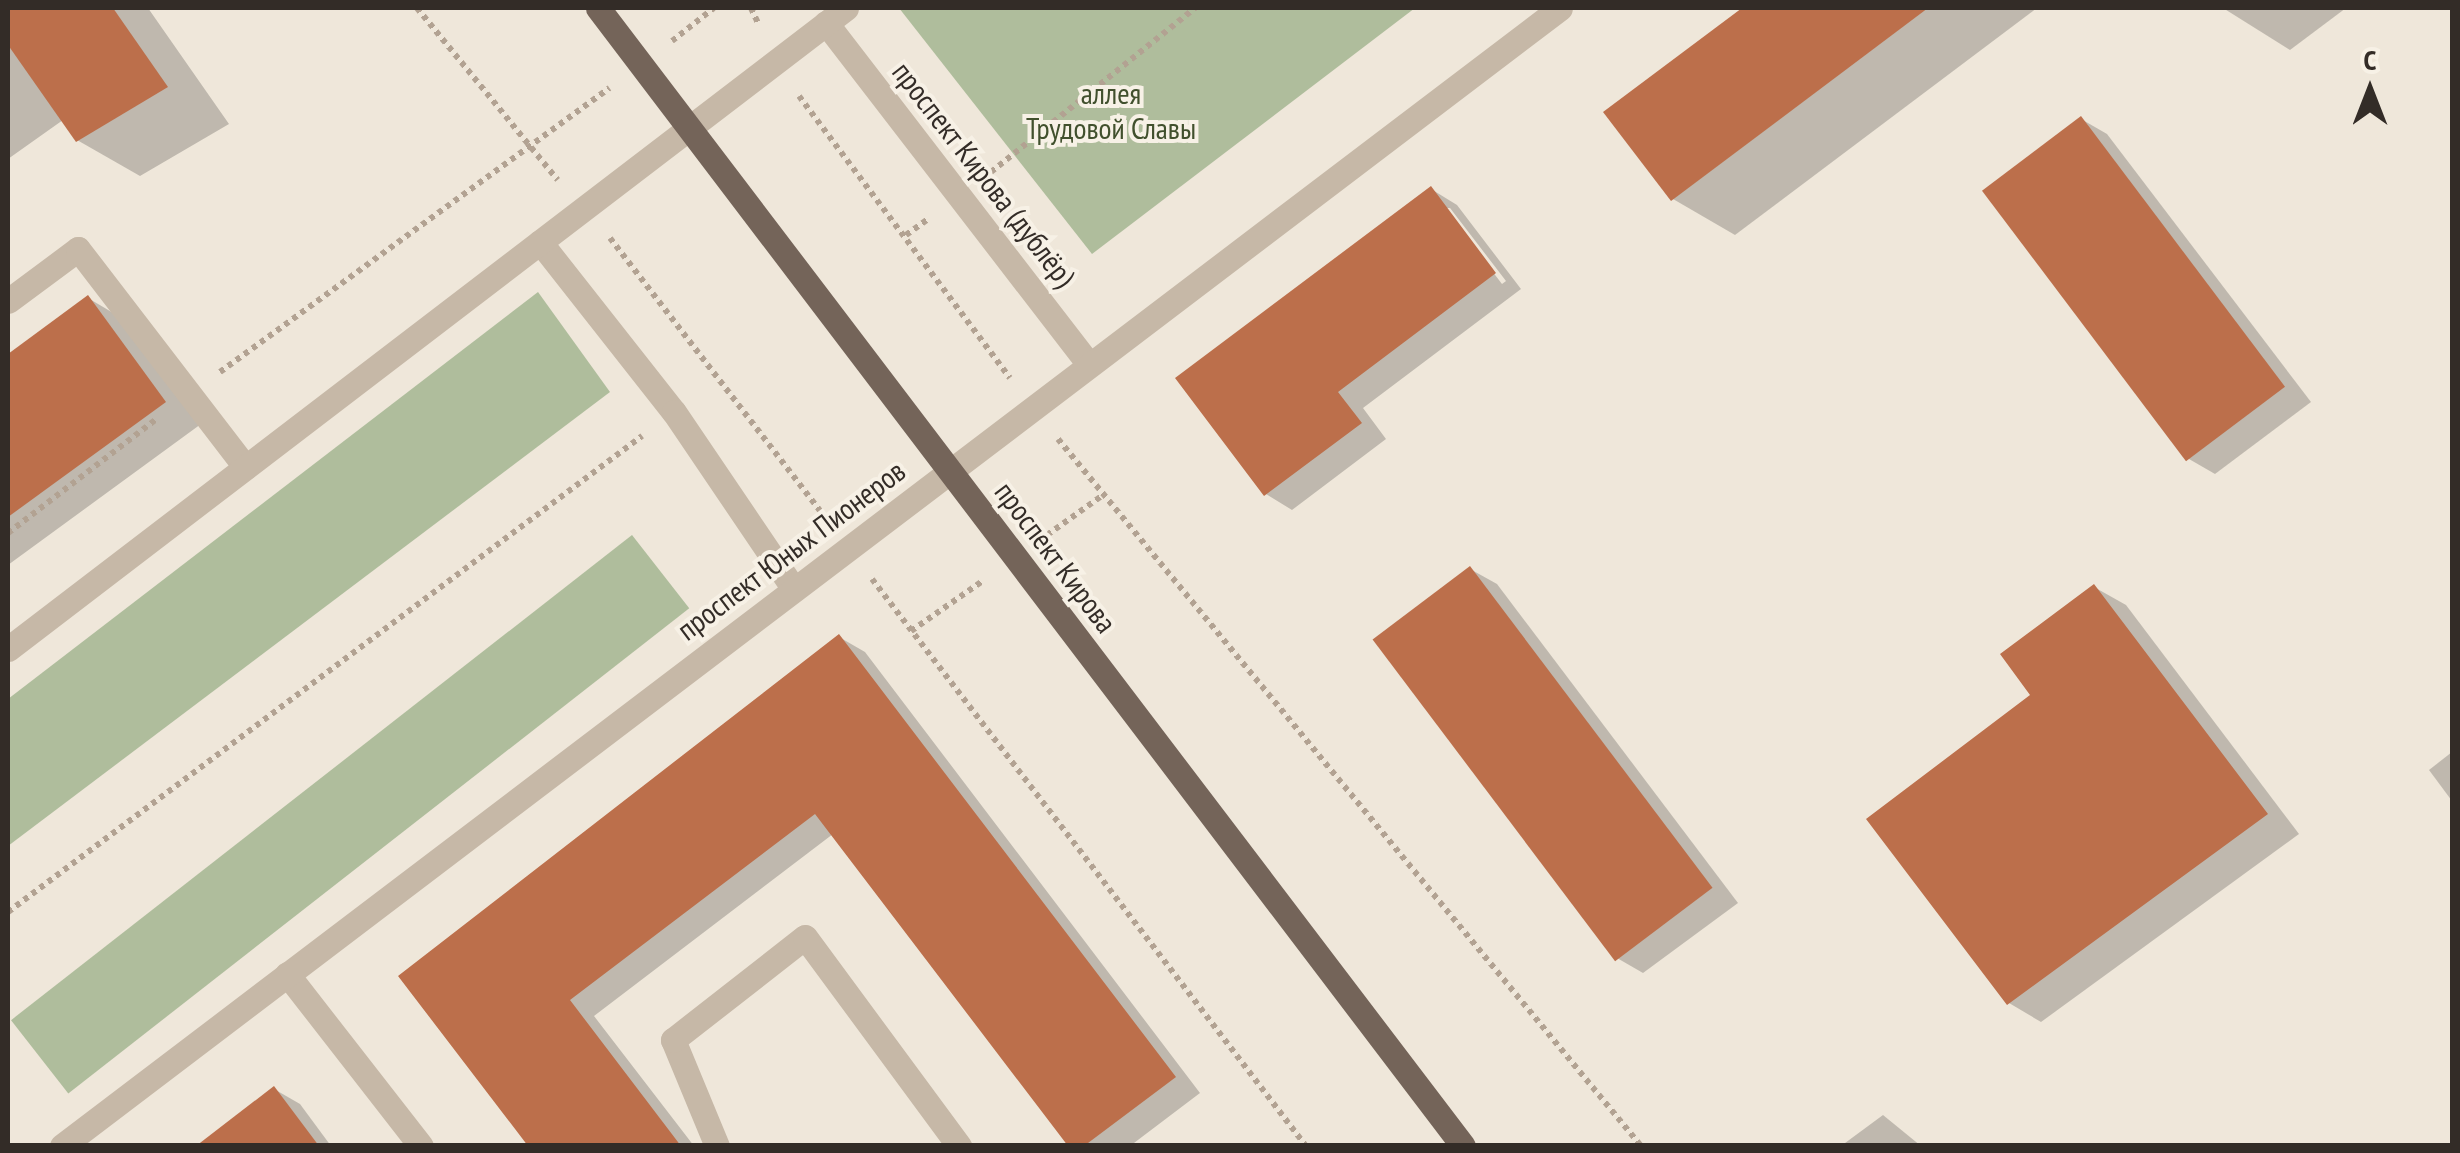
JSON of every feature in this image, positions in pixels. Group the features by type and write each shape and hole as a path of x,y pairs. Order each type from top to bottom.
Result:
{"main road":[{"name":"проспект Кирова","path":"598,8 1463,1146"}],"street":[{"name":"проспект Юных Пионеров","path":"62,1146 1560,8"},
{"path":"8,649 836,15"},
{"name":"проспект Кирова (дублёр)","path":"836,15 961,196 1090,364"},
{"path":"540,242 674,412 794,589"},
{"path":"8,302 78,249 245,467"},
{"path":"717,1146 673,1040 805,937 958,1146"},
{"path":"286,974 421,1146"}],"path":[{"path":"8,534 187,396 642,66 714,8"},
{"path":"752,8 774,63 906,234 1032,408 1641,1146"},
{"path":"906,234 961,196 1195,8"},
{"path":"8,912 720,376"}],"green space":[{"name":"аллея Трудовой Славы","path":"899,8 1415,8 1092,254"},
{"path":"538,292 610,392 8,846 8,699"},
{"path":"632,535 689,608 68,1093 11,1020"}],"building":[{"path":"8,8 113,8 168,87 76,142 8,45"},
{"path":"1742,8 1928,8 1671,201 1603,112"},
{"path":"2081,116 2285,387 2186,461 1982,191"},
{"path":"1431,186 1496,273 1338,392 1362,423 1264,496 1175,378"},
{"path":"88,295 166,402 8,517 8,354"},
{"path":"1470,566 1713,888 1615,961 1373,639"},
{"path":"2094,584 2268,814 2007,1005 1866,819 2030,695 2000,654"},
{"path":"839,634 1176,1077 1084,1146 1068,1146 815,814 570,1000 681,1146 528,1146 398,976"},
{"path":"274,1086 319,1146 196,1146"}]}
